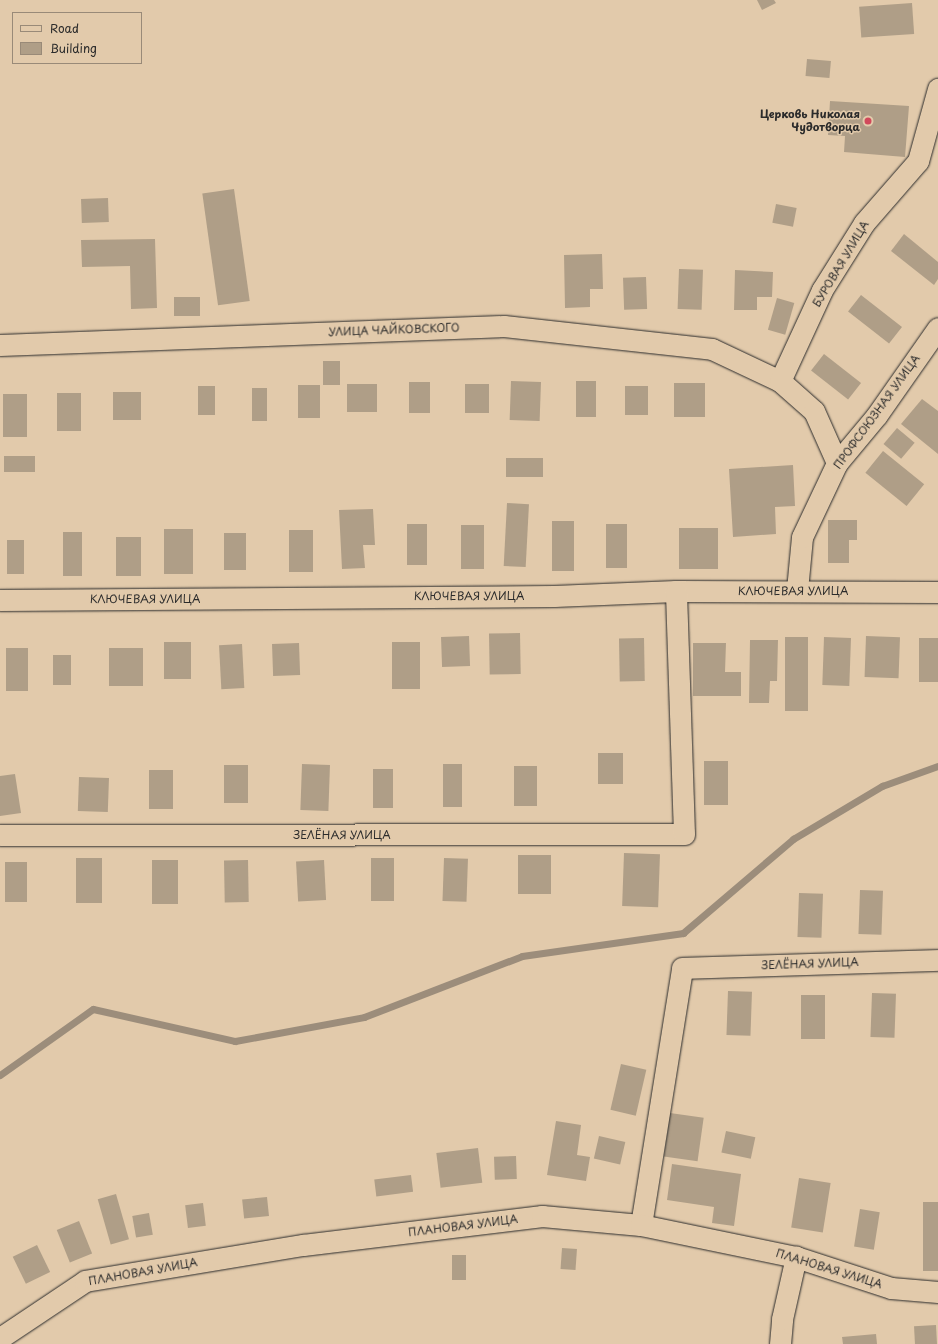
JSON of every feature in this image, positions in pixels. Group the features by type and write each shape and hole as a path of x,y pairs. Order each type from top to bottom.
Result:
{"street":[{"name":"БУРОВАЯ УЛИЦА","path":"780,381 822,290 864,223 918,161 938,89"},
{"name":"УЛИЦА ЧАЙКОВСКОГО","path":"0,345 504,326 712,349 780,381 814,411 837,463"},
{"name":"ПРОФСОЮЗНАЯ УЛИЦА","path":"797,590 802,537 837,463 877,415 938,328"},
{"name":"КЛЮЧЕВАЯ УЛИЦА","path":"0,600 554,596 676,591 797,590 938,592"},
{"name":"ЗЕЛЁНАЯ УЛИЦА","path":"0,835 684,834 676,591"},
{"name":"ЗЕЛЁНАЯ УЛИЦА","path":"641,1225 682,968 938,960"},
{"name":"ПЛАНОВАЯ УЛИЦА","path":"0,1338 85,1281 303,1245 542,1216 641,1225 796,1257 891,1288 938,1292"},
{"path":"780,1344 782,1318 796,1257"}],"building":[{"path":"757,0 774,0 776,3 762,10"},
{"path":"912,3 914,34 861,38 859,7"},
{"path":"807,59 831,61 829,78 806,76"},
{"name":"Церковь Николая Чудотворца","path":"830,101 909,106 905,157 844,152 845,136 828,135"},
{"path":"234,189 250,301 218,305 202,193"},
{"path":"108,198 109,222 82,223 81,199"},
{"path":"776,204 797,208 793,227 772,223"},
{"path":"904,234 938,262 938,279 934,285 891,251"},
{"path":"155,239 157,308 131,309 130,266 82,267 81,240"},
{"path":"602,254 603,289 590,289 590,307 565,308 564,255"},
{"path":"679,269 703,270 702,310 678,309"},
{"path":"735,270 773,272 772,297 757,297 757,310 734,310"},
{"path":"646,277 647,309 624,310 623,278"},
{"path":"861,295 902,327 889,344 848,312"},
{"path":"174,297 200,297 200,316 174,316"},
{"path":"777,298 794,303 785,335 768,330"},
{"path":"824,354 861,383 848,399 811,371"},
{"path":"323,361 340,361 340,385 323,385"},
{"path":"511,381 541,382 540,421 510,420"},
{"path":"576,381 596,381 596,417 576,417"},
{"path":"409,382 430,382 430,413 409,413"},
{"path":"674,383 705,383 705,417 674,417"},
{"path":"347,384 377,384 377,412 347,412"},
{"path":"465,384 489,384 489,413 465,413"},
{"path":"298,385 320,385 320,418 298,418"},
{"path":"198,386 215,386 215,415 198,415"},
{"path":"625,386 648,386 648,415 625,415"},
{"path":"252,388 267,388 267,421 252,421"},
{"path":"113,392 141,392 141,420 113,420"},
{"path":"57,393 81,393 81,431 57,431"},
{"path":"3,394 27,394 27,437 3,437"},
{"path":"922,399 938,411 938,454 901,424"},
{"path":"897,428 915,443 901,459 884,444"},
{"path":"883,451 924,484 907,506 865,473"},
{"path":"4,456 35,456 35,472 4,472"},
{"path":"506,458 543,458 543,477 506,477"},
{"path":"793,465 795,506 775,507 776,534 733,537 729,469"},
{"path":"507,503 529,504 526,567 504,566"},
{"path":"373,509 375,545 363,545 365,568 342,569 339,510"},
{"path":"828,520 857,520 857,540 849,540 849,563 828,563"},
{"path":"552,521 574,521 574,571 552,571"},
{"path":"407,524 427,524 427,565 407,565"},
{"path":"606,524 627,524 627,568 606,568"},
{"path":"461,525 484,525 484,569 461,569"},
{"path":"679,528 718,528 718,569 679,569"},
{"path":"164,529 193,529 193,574 164,574"},
{"path":"289,530 313,530 313,572 289,572"},
{"path":"63,532 82,532 82,576 63,576"},
{"path":"224,533 246,533 246,570 224,570"},
{"path":"116,537 141,537 141,576 116,576"},
{"path":"7,540 24,540 24,574 7,574"},
{"path":"520,633 521,674 490,675 489,634"},
{"path":"469,636 470,666 442,667 441,637"},
{"path":"866,636 900,637 899,678 865,677"},
{"path":"785,637 808,637 808,711 785,711"},
{"path":"824,637 851,638 849,686 822,685"},
{"path":"619,638 644,638 645,681 620,681"},
{"path":"919,638 938,638 938,682 919,682"},
{"path":"750,640 778,640 777,681 770,681 769,703 749,703"},
{"path":"164,642 191,642 191,679 164,679"},
{"path":"392,642 420,642 420,689 392,689"},
{"path":"299,643 300,675 273,676 272,644"},
{"path":"693,643 726,643 725,672 741,672 741,696 693,696"},
{"path":"242,644 244,688 221,689 219,645"},
{"path":"6,648 28,648 28,691 6,691"},
{"path":"109,648 143,648 143,686 109,686"},
{"path":"53,655 71,655 71,685 53,685"},
{"path":"598,753 623,753 623,784 598,784"},
{"path":"704,761 728,761 728,805 704,805"},
{"path":"302,764 330,765 328,811 300,810"},
{"path":"443,764 462,764 462,807 443,807"},
{"path":"224,765 248,765 248,803 224,803"},
{"path":"514,766 537,766 537,806 514,806"},
{"path":"373,769 393,769 393,808 373,808"},
{"path":"149,770 173,770 173,809 149,809"},
{"path":"15,774 21,813 0,816 0,776"},
{"path":"79,777 109,778 108,812 78,811"},
{"path":"624,853 660,854 658,907 622,906"},
{"path":"518,855 551,855 551,894 518,894"},
{"path":"76,858 102,858 102,903 76,903"},
{"path":"371,858 394,858 394,901 371,901"},
{"path":"444,858 468,859 466,902 442,901"},
{"path":"152,860 178,860 178,904 152,904"},
{"path":"224,860 248,860 249,902 225,902"},
{"path":"324,860 326,900 298,901 296,861"},
{"path":"5,862 27,862 27,902 5,902"},
{"path":"860,890 883,891 881,935 858,934"},
{"path":"799,893 823,894 821,938 797,937"},
{"path":"728,991 752,992 750,1036 726,1035"},
{"path":"872,993 896,994 894,1038 870,1037"},
{"path":"801,995 825,995 825,1039 801,1039"},
{"path":"621,1064 646,1070 636,1116 610,1110"},
{"path":"670,1113 704,1118 698,1161 664,1157"},
{"path":"556,1121 581,1125 577,1155 590,1157 586,1181 547,1175"},
{"path":"726,1131 755,1137 751,1159 721,1153"},
{"path":"599,1136 625,1142 620,1164 594,1158"},
{"path":"478,1148 482,1183 441,1188 436,1153"},
{"path":"516,1156 517,1179 495,1180 494,1157"},
{"path":"672,1164 741,1174 734,1226 712,1223 714,1207 667,1200"},
{"path":"411,1175 413,1192 376,1196 374,1180"},
{"path":"799,1178 831,1183 823,1232 791,1227"},
{"path":"116,1194 129,1239 111,1244 98,1199"},
{"path":"267,1197 269,1216 244,1219 242,1200"},
{"path":"923,1202 938,1202 938,1271 923,1271"},
{"path":"203,1203 206,1226 188,1228 185,1205"},
{"path":"860,1209 880,1212 874,1250 854,1247"},
{"path":"149,1213 153,1235 136,1238 132,1216"},
{"path":"79,1221 92,1253 70,1262 57,1230"},
{"path":"37,1245 50,1272 26,1284 13,1257"},
{"path":"562,1248 577,1249 575,1270 561,1269"},
{"path":"452,1255 466,1255 466,1280 452,1280"},
{"path":"936,1325 937,1344 915,1344 914,1326"},
{"path":"876,1334 877,1344 843,1344 842,1337"}],"waterway":[{"path":"0,1075 93,1009 235,1041 364,1017 522,956 683,933 793,839 882,786 938,766"}],"place":[{"name":"Церковь Николая Чудотворца","path":"868,121"}]}
